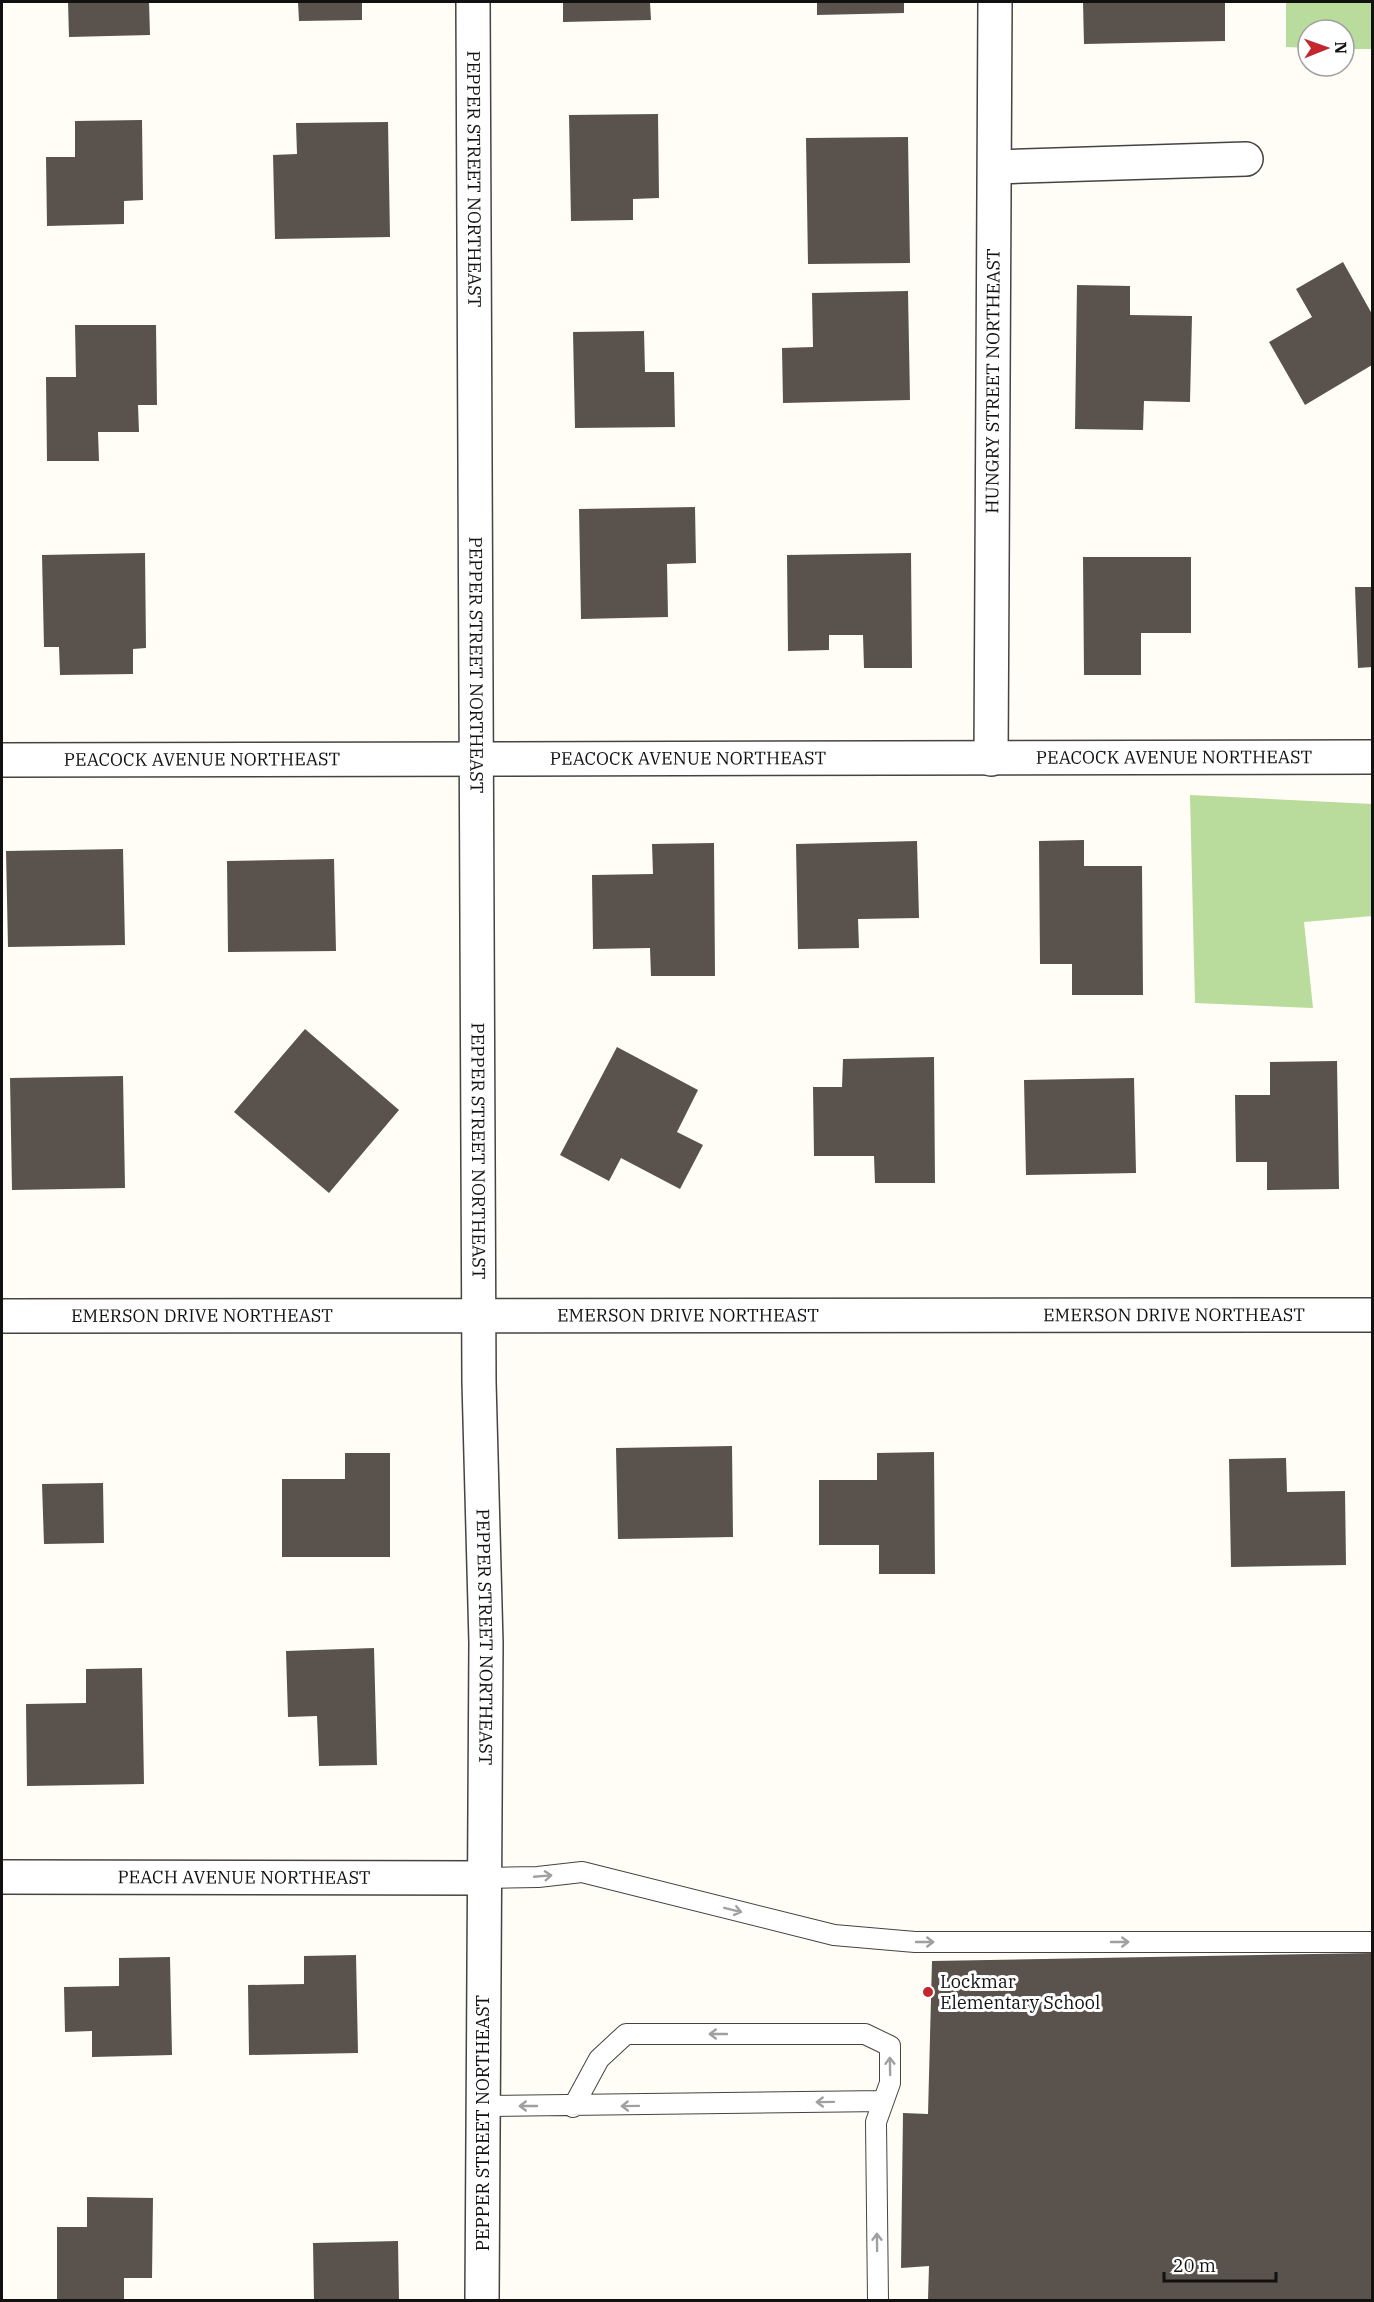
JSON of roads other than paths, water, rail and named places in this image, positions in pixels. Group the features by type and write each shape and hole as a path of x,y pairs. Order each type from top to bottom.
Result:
{"street":[{"name":"PEPPER STREET NORTHEAST","path":"473,2 480,1316 486,1643 482,2301"},
{"name":"HUNGRY STREET NORTHEAST","path":"991,759 996,2"},
{"path":"996,167 1246,159"},
{"name":"PEACOCK AVENUE NORTHEAST","path":"2,760 1372,757"},
{"name":"EMERSON DRIVE NORTHEAST","path":"2,1316 1372,1315"},
{"name":"PEACH AVENUE NORTHEAST","path":"2,1877 485,1878"}],"lane":[{"path":"485,1878 538,1877 582,1872 834,1935 915,1942 1372,1942"},
{"path":"573,2107 599,2059 626,2034 865,2034 890,2046 890,2083 876,2122 878,2301"},
{"path":"483,2106 573,2107 883,2101"}],"place":[{"name":"Lockmar Elementary School","path":"928,1992"}]}
